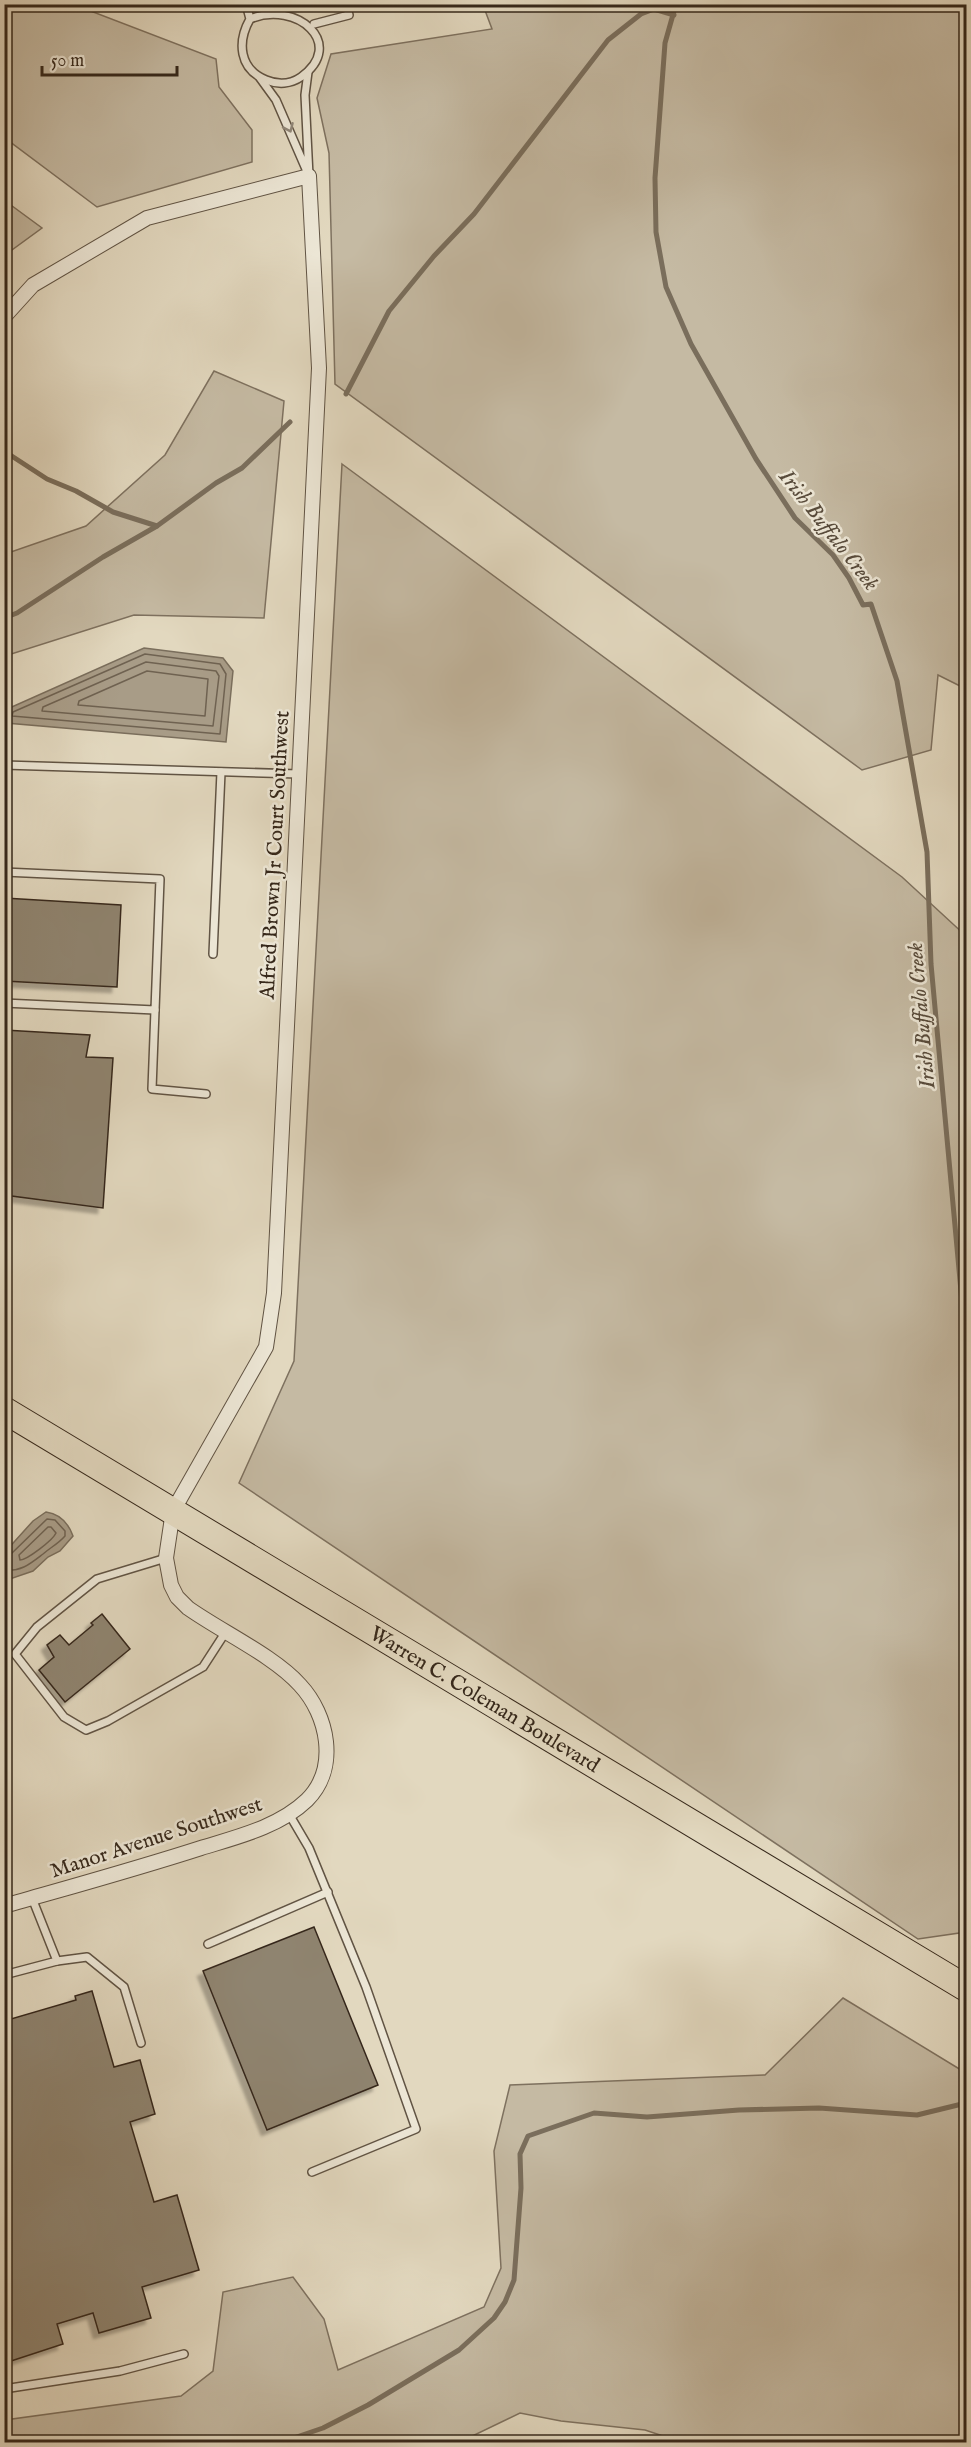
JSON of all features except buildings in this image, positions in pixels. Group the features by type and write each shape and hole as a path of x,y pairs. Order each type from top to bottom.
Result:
{"highway":[{"name":"Warren C. Coleman Boulevard","path":"4,1410 966,1988"}],"street":[{"path":"4,317 33,285 147,218 309,176"},
{"name":"Alfred Brown Jr Court Southwest","path":"172,1511 266,1347 274,1293 319,368 309,176"},
{"name":"Manor Avenue Southwest","path":"4,1906 155,1863 273,1823 308,1799 324,1773 327,1747 325,1729 311,1699 288,1671 198,1615 177,1597 171,1585 166,1558 172,1511"}],"lane":[{"path":"246,4 250,19"},
{"path":"315,24 349,15 346,4"},
{"path":"272,6 260,10 250,19 243,31 241,44 243,57 249,69 260,78 276,100 309,176"},
{"path":"260,78 272,83 285,83 308,72 315,62 319,50 319,38 315,24 302,12"},
{"path":"308,72 305,95 309,176"},
{"path":"4,765 299,774"},
{"path":"213,954 221,772"},
{"path":"4,872 160,879 152,1089 206,1094"},
{"path":"4,1003 155,1010"},
{"path":"166,1558 97,1579 38,1627 15,1654 64,1717 86,1730 108,1721 203,1667 225,1633"},
{"path":"289,1814 309,1848 328,1892 366,1987 416,2129 312,2172"},
{"path":"208,1944 328,1892"},
{"path":"32,1898 57,1961"},
{"path":"4,1975 57,1961 87,1957 124,1987 141,2043"},
{"path":"4,2389 120,2371 184,2354"}],"shaded area":[{"path":"4,5 75,5 216,59 219,87 252,130 252,162 97,207 5,138"},
{"path":"483,5 966,5 966,689 938,675 931,750 862,770 335,384 329,153 317,98 331,54 492,29"},
{"path":"4,200 42,228 5,255 4,255"},
{"path":"214,371 284,401 264,618 134,615 5,656 5,554 86,526 165,455"},
{"path":"342,464 902,877 966,936 966,1932 918,1939 239,1483 294,1361"},
{"path":"843,1998 966,2073 966,2442 681,2442 645,2430 561,2421 520,2413 460,2442 5,2442 5,2420 181,2396 213,2371 223,2292 293,2277 324,2319 338,2370 484,2307 501,2268 494,2151 510,2085 765,2075"}],"water":[{"path":"144,648 223,658 233,671 226,742 6,723 5,710"},
{"path":"46,1512 63,1520 73,1536 60,1551 48,1557 33,1571 10,1579 5,1574 5,1552 33,1521"}],"waterway":[{"name":"Irish Buffalo Creek","path":"676,4 665,43 655,178 656,232 666,287 691,344 756,459 795,518 833,555 849,578 863,605 871,604 897,681 927,852 931,964 962,1302 966,1574 962,1721 962,1975"},
{"path":"346,394 389,311 434,256 474,214 608,40 641,14 654,9 674,15"},
{"path":"4,618 17,613 103,557 157,526 216,483 242,468 290,422"},
{"path":"4,451 47,479 76,491 113,512 157,526"},
{"name":"Irish Buffalo Creek","path":"962,1994 966,2100"},
{"path":"282,2442 323,2428 368,2405 459,2350 494,2318 505,2302 514,2280 521,2188 520,2154 528,2136 594,2113 647,2117 739,2110 819,2108 917,2115 966,2103"}]}
